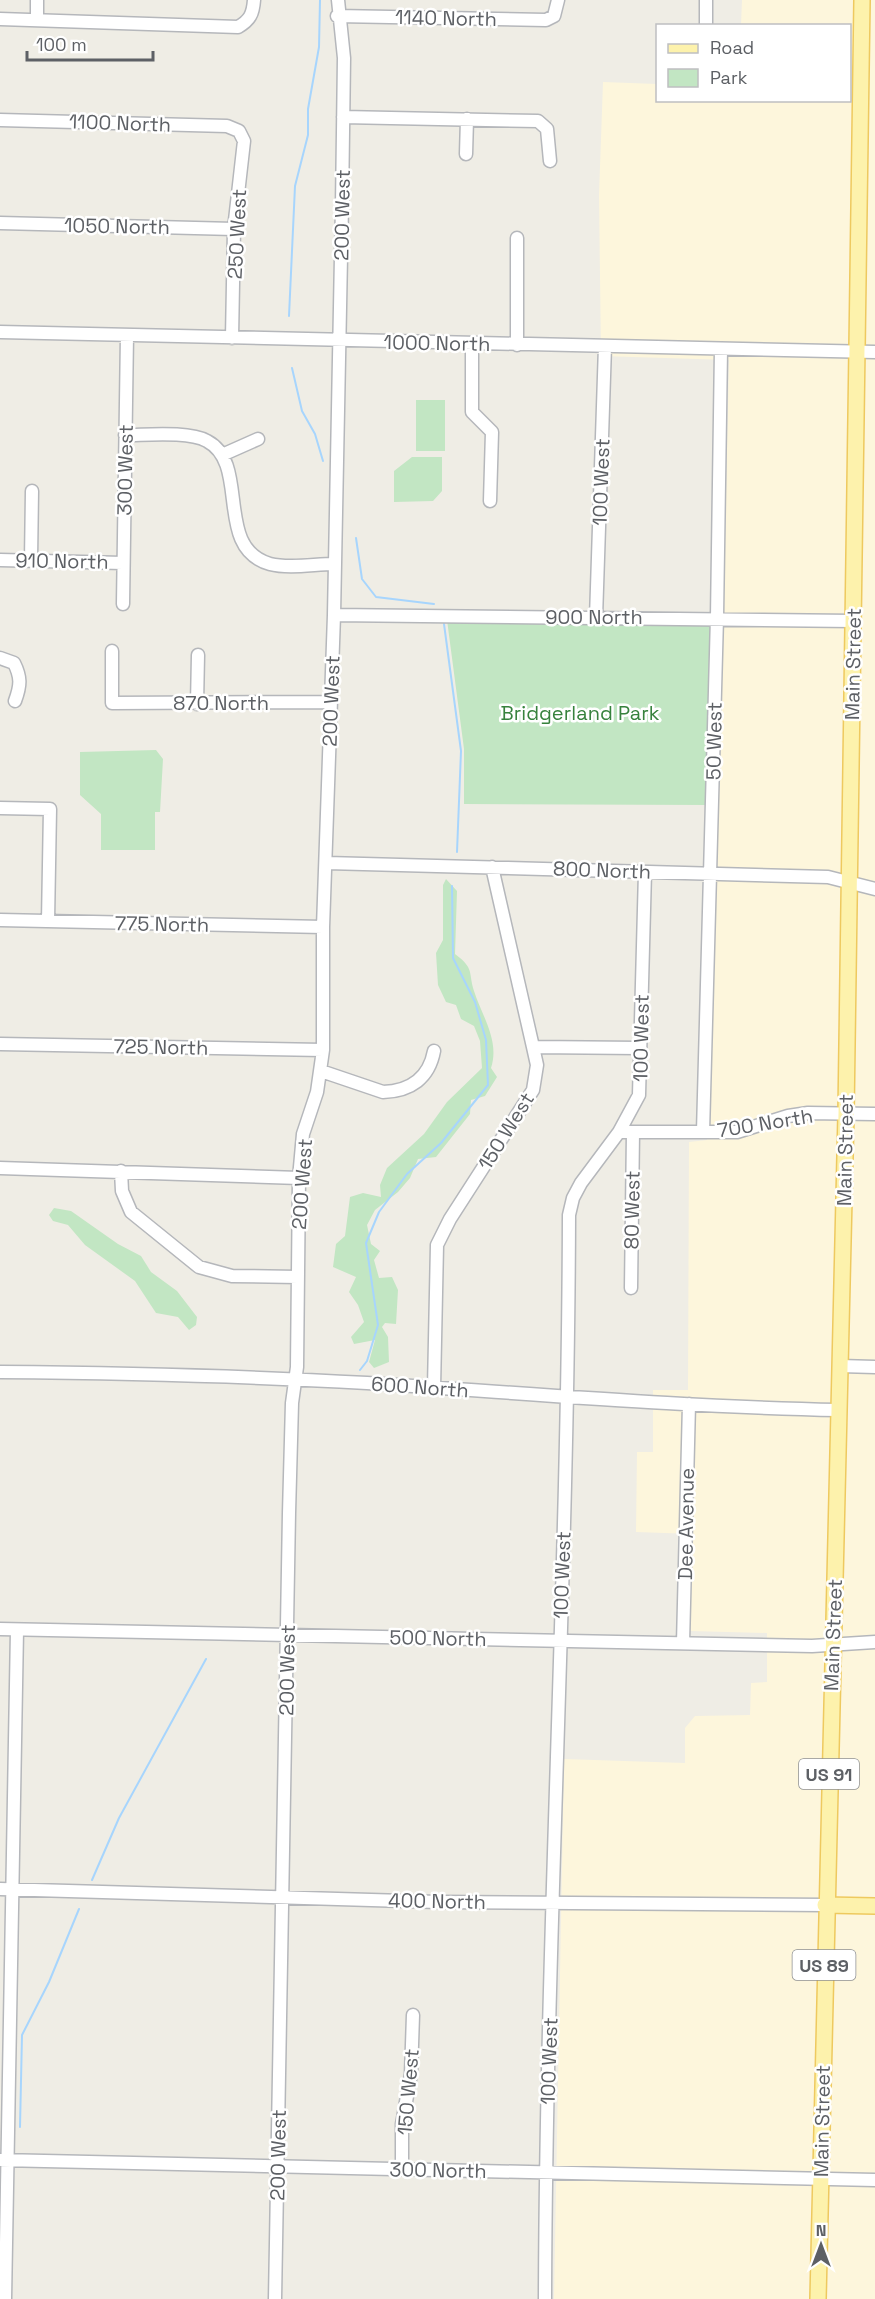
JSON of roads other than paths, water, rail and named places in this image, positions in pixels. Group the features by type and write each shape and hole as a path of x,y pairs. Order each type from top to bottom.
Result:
{"main road":[{"name":"Main Street","path":"818,2299 825,1905 834,1644 850,884 854,621 855,50 862,0"},
{"name":"400 North","path":"825,1905 875,1906"}],"street":[{"path":"37,20 38,0"},
{"path":"0,19 238,27 248,21 254,0"},
{"name":"200 West","path":"275,2299 291,1415 296,1380 299,1178 303,1134 321,1071 323,1050 323,927 334,615 344,58 338,0"},
{"name":"1140 North","path":"338,16 546,20 554,16 558,0"},
{"path":"706,0 706,24"},
{"path":"343,117 538,121 547,129 550,160"},
{"path":"466,154 467,119"},
{"name":"1100 North","path":"0,120 227,126 239,131"},
{"name":"250 West","path":"232,338 234,229 244,141 239,131"},
{"name":"1050 North","path":"0,224 234,229"},
{"path":"517,238 517,345"},
{"name":"1000 North","path":"0,332 875,352"},
{"name":"300 West","path":"123,604 127,335"},
{"path":"472,344 472,412 492,432 490,501"},
{"name":"100 West","path":"596,618 605,346"},
{"name":"50 West","path":"703,1132 717,617 721,349"},
{"path":"125,435 193,436 207,440 222,455 227,468 240,539 253,557 272,564 334,564"},
{"path":"222,455 258,439"},
{"path":"31,560 32,491"},
{"name":"910 North","path":"0,560 123,563"},
{"name":"900 North","path":"334,615 717,617 854,621"},
{"name":"870 North","path":"112,651 112,703 330,702"},
{"path":"197,704 198,655"},
{"path":"0,658 14,663 20,675 20,687 15,701"},
{"path":"0,808 50,809 48,921"},
{"name":"800 North","path":"327,863 828,877 875,889"},
{"name":"150 West","path":"434,1388 437,1245 446,1226 533,1090 537,1065 492,867"},
{"name":"100 West","path":"545,2299 559,1641 568,1398 569,1215 581,1183 619,1132 639,1095 645,872"},
{"name":"775 North","path":"0,920 323,927"},
{"name":"725 North","path":"0,1044 323,1050"},
{"path":"533,1047 640,1048"},
{"path":"321,1071 383,1092 394,1092 411,1086 426,1076 434,1051"},
{"name":"700 North","path":"619,1132 737,1132 808,1113 875,1114"},
{"name":"80 West","path":"631,1288 633,1132"},
{"path":"0,1168 299,1178"},
{"path":"122,1171 122,1191 130,1212 200,1267 232,1276 298,1277"},
{"path":"840,1366 875,1367"},
{"name":"600 North","path":"0,1372 139,1373 296,1380 568,1398 839,1410"},
{"name":"Dee Avenue","path":"684,1643 689,1404"},
{"name":"500 North","path":"0,1629 812,1646 875,1642"},
{"path":"5,2299 6,1889 17,1630"},
{"name":"400 North","path":"6,1889 553,1903 825,1905"},
{"name":"150 West","path":"402,2169 402,2124 411,2074 413,2015"},
{"name":"300 North","path":"4,2160 875,2180"}],"waterway":[{"path":"289,316 295,186 308,135 308,109 319,47 320,0"},
{"path":"292,368 302,411 315,434 323,461"},
{"path":"356,538 362,579 376,597 434,604"},
{"path":"444,624 461,751 457,852"},
{"path":"360,1370 367,1361 378,1325 366,1243 379,1212 407,1174 441,1143 488,1085 486,1040 475,1002 453,958 452,886"},
{"path":"92,1880 119,1818 206,1659"},
{"path":"20,2127 22,2035 49,1982 79,1909"}],"park label":[{"name":"Bridgerland Park","path":"580,713"}]}
